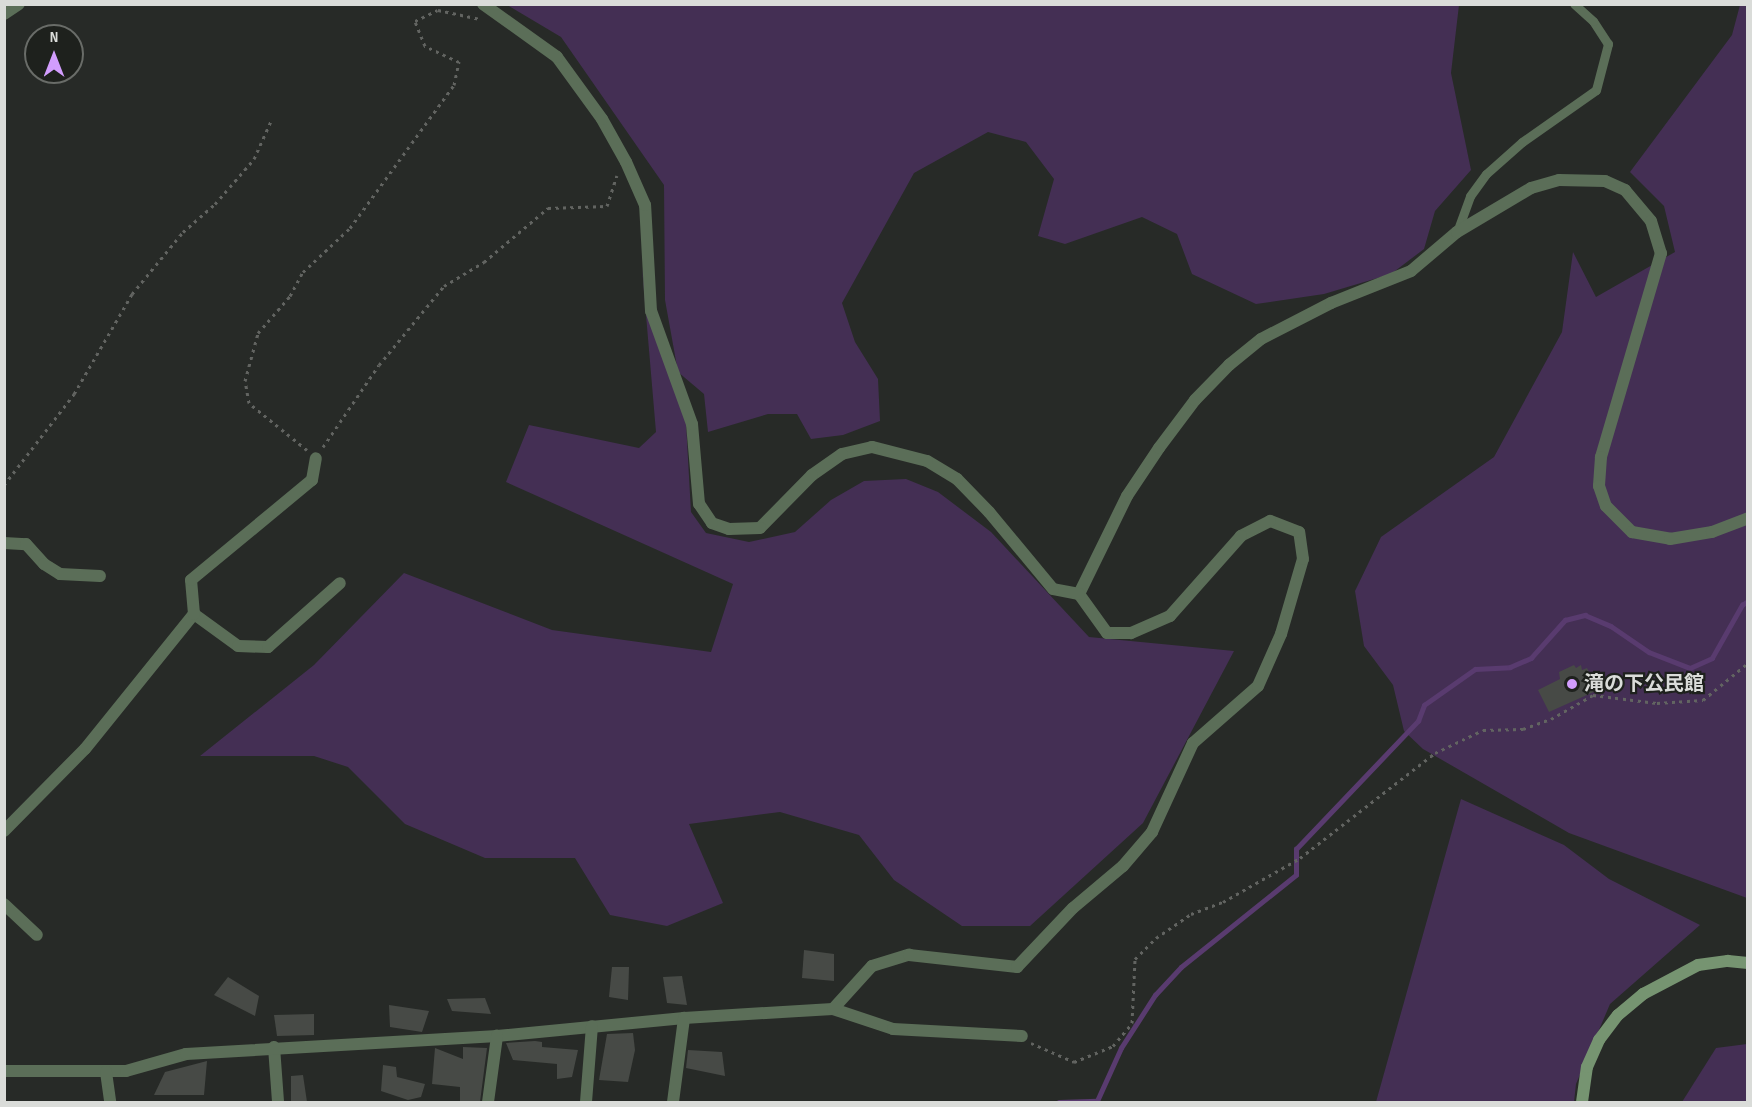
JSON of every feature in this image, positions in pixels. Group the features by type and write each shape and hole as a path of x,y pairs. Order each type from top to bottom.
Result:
{"street":[{"path":"4,14 19,4"},
{"path":"483,4 557,57 602,119 626,162 645,205 651,311 692,424 699,504 712,523 729,529 760,528 812,475 842,454 872,447 927,461 957,479 989,512 1041,580 1053,589 1079,594 1107,633 1131,633 1170,616 1241,536 1270,521 1299,532 1303,559 1281,634 1258,686 1193,743 1152,832 1123,866 1073,908 1017,967 909,955 872,966 833,1009"},
{"path":"1079,594 1128,496 1158,448 1195,400 1229,365 1261,339 1331,303 1411,271 1457,232 1531,188 1559,180 1605,180 1639,202 1651,221 1661,253 1601,457 1599,486 1606,506 1632,532 1670,539 1712,532 1748,518"},
{"path":"4,831 85,749 194,614 191,580 312,480 316,458"},
{"path":"4,543 26,544 44,564 60,574 100,576"},
{"path":"194,614 238,646 268,647 340,583"},
{"path":"4,904 37,934"},
{"path":"1581,1102 1587,1067 1599,1040 1618,1015 1643,994 1698,965 1728,961 1748,963"},
{"path":"4,1071 126,1071 186,1054 274,1047 497,1036 684,1018 833,1009 893,1029 1022,1036"},
{"path":"673,1102 684,1018"},
{"path":"586,1102 592,1026"},
{"path":"488,1102 497,1036"},
{"path":"274,1047 278,1102"},
{"path":"106,1072 110,1102"}],"lane":[{"path":"1457,232 1470,196 1486,174 1522,142 1596,90 1608,44 1593,21 1574,4"}],"path":[{"path":"484,20 438,10 415,21 425,46 459,62 453,85 350,228 303,272 290,296 258,333 245,381 249,403 316,458 379,365 444,286 484,262 548,208 607,206 618,171 626,162"},
{"path":"4,485 74,394 132,294 183,232 215,204 254,159 271,121"},
{"path":"1022,1036 1042,1051 1074,1062 1113,1046 1132,1023 1136,959 1156,938 1191,914 1223,902 1300,858 1435,753 1484,730 1523,729 1551,719 1593,695 1657,703 1703,700 1748,663"}],"shaded area":[{"path":"507,5 1459,5 1451,73 1471,170 1435,211 1424,249 1391,274 1324,294 1256,304 1192,274 1177,234 1142,217 1065,244 1038,236 1054,179 1026,142 988,132 914,173 842,303 855,342 878,379 880,421 843,435 811,439 797,414 768,414 708,432 704,394 678,372 665,300 664,185 561,37"},
{"path":"1740,5 1747,5 1747,898 1569,833 1423,749 1404,731 1393,685 1364,646 1355,591 1381,537 1494,457 1562,332 1573,252 1596,297 1675,252 1664,206 1630,172 1732,35"},
{"path":"642,268 647,309 686,423 691,512 706,533 749,542 795,532 831,500 864,481 906,479 938,492 991,532 1089,637 1234,651 1143,823 1030,926 962,926 894,880 859,835 780,812 689,824 723,903 667,926 610,915 575,858 485,858 405,824 348,767 314,756 200,756 314,665 404,573 552,630 711,652 733,584 506,482 529,425 639,448 656,432"},
{"path":"1461,799 1564,845 1609,879 1700,925 1610,1004 1576,1084 1574,1102 1376,1102"},
{"path":"1747,1044 1747,1102 1682,1102 1716,1048"}],"building":[{"name":"滝の下公民館","path":"1574,665 1576,668 1581,665 1582,670 1587,668 1598,690 1549,712 1538,690 1560,679 1559,672"},
{"path":"804,950 834,954 834,981 802,978"},
{"path":"612,967 629,967 628,1000 609,997"},
{"path":"682,976 687,1005 667,1003 663,977"},
{"path":"228,977 259,996 255,1016 214,995"},
{"path":"485,998 491,1014 452,1011 447,999"},
{"path":"389,1005 429,1011 422,1032 390,1027"},
{"path":"314,1014 314,1035 277,1036 274,1015"},
{"path":"633,1033 635,1050 628,1082 599,1080 607,1034"},
{"path":"542,1042 542,1047 578,1050 572,1077 557,1079 557,1064 513,1060 506,1043"},
{"path":"463,1047 487,1048 480,1102 460,1102 460,1087 432,1084 435,1048 463,1059"},
{"path":"688,1050 722,1052 725,1076 686,1068"},
{"path":"207,1061 204,1095 154,1095 165,1072"},
{"path":"383,1065 396,1067 397,1077 425,1084 421,1097 408,1100 381,1091"},
{"path":"303,1075 307,1102 291,1102 291,1076"}],"waterway":[{"path":"1059,1102 1097,1101 1121,1048 1155,995 1181,967 1296,875 1296,849 1418,721 1424,705 1475,669 1510,667 1531,658 1565,620 1585,615 1611,626 1649,652 1690,668 1712,658 1742,605 1748,601"}],"place":[{"name":"滝の下公民館","path":"1572,684"}]}
